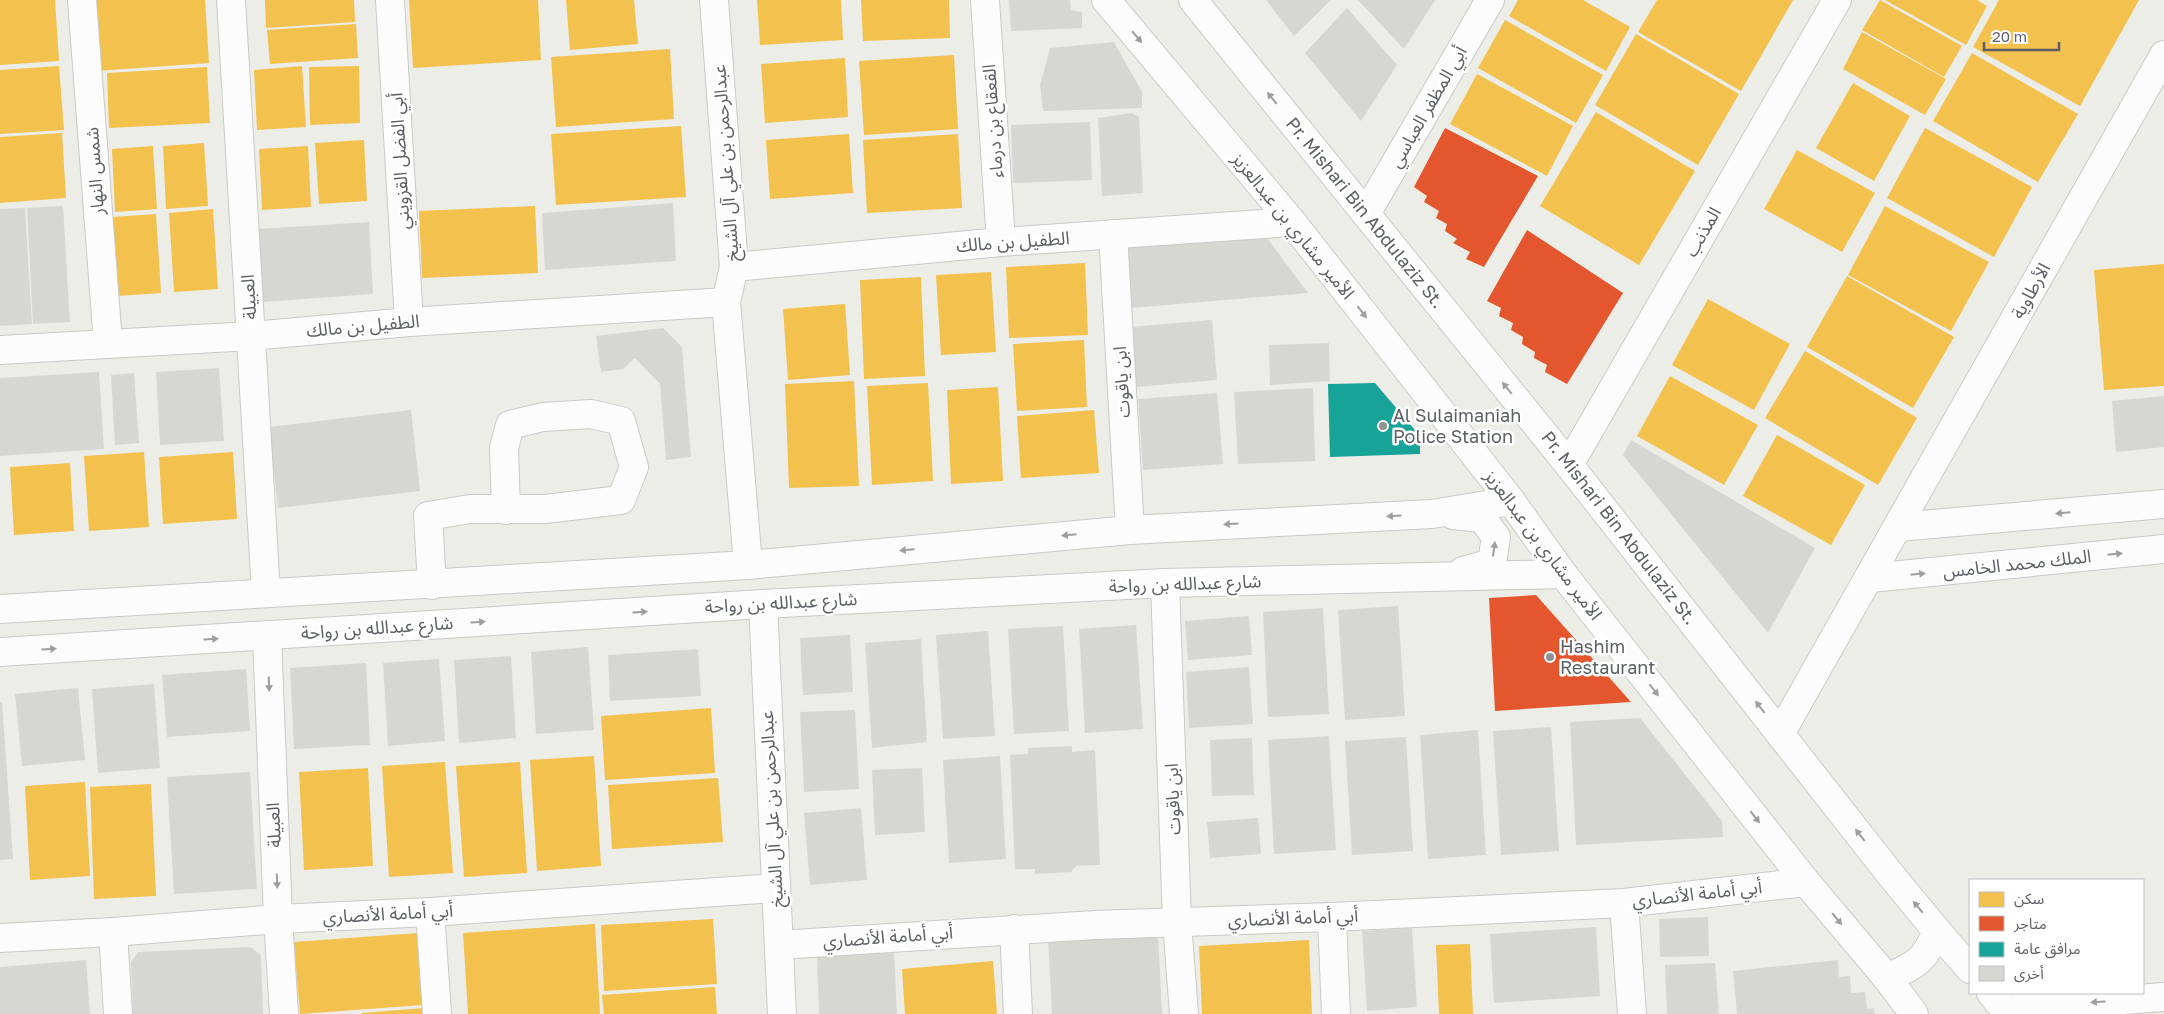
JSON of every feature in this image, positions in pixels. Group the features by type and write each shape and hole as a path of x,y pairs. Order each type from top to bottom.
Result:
{"street":[{"name":"شمس النهار","path":"82,0 108,343"},
{"name":"العبيلة","path":"231,0 266,593"},
{"name":"أبي الفضل القزويني","path":"390,0 409,322"},
{"name":"عبدالرحمن بن علي آل الشيخ","path":"714,0 734,267 726,302 748,565"},
{"name":"القعقاع بن درماء","path":"985,0 1001,242"},
{"name":"الأمير مشاري بن عبدالعزيز","path":"1106,0 1292,222 1511,500 1563,574 1806,882 1887,978 1914,1014"},
{"name":"Pr. Mishari Bin Abdulaziz St.","path":"1193,0 1569,465 1890,874 1969,968"},
{"name":"أبي المظفر العباسي","path":"1366,214 1490,0"},
{"name":"المذنب","path":"1569,465 1837,0"},
{"name":"الأرطاوية","path":"1780,734 1870,578 2164,55"},
{"name":"الطفيل بن مالك","path":"734,267 1001,242 1292,222"},
{"name":"ابن ياقوت","path":"1113,234 1130,530"},
{"name":"الطفيل بن مالك","path":"0,350 251,336 409,322 726,302"},
{"path":"432,585 428,516 470,509 506,510 545,509 621,500 634,467 621,421 591,414 543,417 510,425 504,448 506,510"},
{"path":"0,608 432,585 748,565 1130,530 1432,514 1511,500"},
{"path":"1898,528 2164,504"},
{"path":"1432,514 1482,518 1496,537 1492,563 1442,577"},
{"name":"الملك محمد الخامس","path":"1870,578 2164,549"},
{"name":"شارع عبدالله بن رواحة","path":"0,652 763,604 1165,583 1563,574"},
{"name":"ابن ياقوت","path":"1165,583 1177,922 1184,1014"},
{"name":"عبدالرحمن بن علي آل الشيخ","path":"763,604 782,1014"},
{"name":"العبيلة","path":"267,635 278,919 284,1014"},
{"name":"أبي أمامة الأنصاري","path":"779,945 1014,929 1332,917 1624,903 1806,882"},
{"name":"أبي أمامة الأنصاري","path":"0,938 114,932 278,919 430,912 775,888"},
{"path":"1624,903 1632,1014"},
{"path":"430,912 437,1014"},
{"path":"1332,917 1336,1014"},
{"path":"1014,929 1018,1014"},
{"path":"1887,978 1912,966 1928,952 1937,930"},
{"path":"114,932 118,1014"},
{"path":"1988,1014 1990,994"},
{"path":"1991,994 2004,1009 2164,997"}],"building: سكن":[{"path":"0,0 55,0 59,61 0,65"},
{"path":"93,0 205,0 209,63 97,71"},
{"path":"265,0 354,0 355,22 266,28"},
{"path":"409,0 538,0 541,60 413,68"},
{"path":"566,0 634,0 638,44 570,50"},
{"path":"757,0 841,0 843,40 760,45"},
{"path":"861,0 949,0 950,38 863,41"},
{"path":"1518,0 1583,0 1630,27 1606,71 1509,16"},
{"path":"1657,0 1793,0 1741,91 1638,32"},
{"path":"1880,0 1962,46 1944,77 1862,30"},
{"path":"1885,0 1977,0 1987,6 1966,45"},
{"path":"1999,0 2139,0 2080,106 1973,47"},
{"path":"1505,20 1603,75 1576,123 1478,68"},
{"path":"356,24 358,58 270,64 267,30"},
{"path":"1862,32 1946,79 1925,115 1843,69"},
{"path":"1636,34 1739,94 1698,165 1595,105"},
{"path":"670,49 674,119 556,127 551,57"},
{"path":"1972,53 2078,114 2038,182 1933,121"},
{"path":"954,55 958,129 864,135 859,61"},
{"path":"845,58 848,117 765,123 761,64"},
{"path":"59,66 64,130 0,134 0,70"},
{"path":"302,66 306,127 257,130 254,70"},
{"path":"359,66 360,123 310,125 309,67"},
{"path":"207,67 210,123 109,128 107,73"},
{"path":"1477,74 1573,126 1547,176 1450,124"},
{"path":"1853,83 1910,116 1874,181 1816,148"},
{"path":"1596,112 1695,171 1639,265 1540,206"},
{"path":"681,126 686,197 556,205 551,134"},
{"path":"1925,128 2032,187 1994,257 1887,198"},
{"path":"62,133 66,198 0,203 0,137"},
{"path":"849,134 853,193 770,199 766,140"},
{"path":"958,134 962,208 867,213 863,140"},
{"path":"364,140 367,201 319,204 315,143"},
{"path":"204,143 208,206 166,209 163,146"},
{"path":"153,146 157,209 115,212 112,149"},
{"path":"308,146 311,207 262,210 259,149"},
{"path":"1797,150 1875,193 1842,252 1764,209"},
{"path":"535,206 538,273 422,278 419,211"},
{"path":"1885,206 1989,262 1951,331 1848,275"},
{"path":"213,209 218,289 174,292 169,213"},
{"path":"156,214 161,293 117,296 112,217"},
{"path":"1085,263 1088,335 1009,338 1006,267"},
{"path":"2164,264 2164,386 2104,390 2094,270"},
{"path":"991,272 996,352 941,355 936,275"},
{"path":"1847,276 1954,337 1913,408 1807,347"},
{"path":"921,277 925,376 864,379 860,280"},
{"path":"1708,299 1790,344 1754,410 1672,365"},
{"path":"845,304 850,375 788,380 783,309"},
{"path":"1084,340 1087,407 1017,411 1013,344"},
{"path":"1805,351 1917,418 1878,485 1765,418"},
{"path":"1670,376 1758,425 1724,485 1637,436"},
{"path":"854,381 859,486 789,488 785,384"},
{"path":"928,383 933,481 872,485 867,386"},
{"path":"998,387 1003,481 951,484 947,390"},
{"path":"1094,410 1099,473 1021,478 1017,416"},
{"path":"1777,435 1865,485 1831,545 1743,496"},
{"path":"144,452 149,527 89,531 84,456"},
{"path":"233,452 237,519 163,524 159,457"},
{"path":"70,463 74,531 14,535 10,467"},
{"path":"711,708 715,773 605,780 601,716"},
{"path":"594,756 601,866 537,871 530,760"},
{"path":"445,762 453,873 389,877 382,766"},
{"path":"520,762 527,873 464,877 456,766"},
{"path":"368,768 373,866 304,870 299,772"},
{"path":"718,778 723,842 612,849 608,785"},
{"path":"85,782 90,876 30,880 25,786"},
{"path":"151,784 156,896 94,899 90,787"},
{"path":"713,919 717,984 604,991 601,925"},
{"path":"595,924 600,1014 468,1014 463,933"},
{"path":"418,933 423,1005 300,1014 294,942"},
{"path":"1309,940 1312,1014 1202,1014 1199,946"},
{"path":"1470,944 1473,1014 1439,1014 1436,945"},
{"path":"993,961 997,1014 905,1014 902,969"},
{"path":"715,987 717,1014 604,1014 602,995"},
{"path":"424,1008 424,1014 362,1014 362,1013"}],"building: متاجر":[{"path":"1445,128 1538,176 1484,267 1466,259 1470,252 1453,243 1457,239 1445,231 1447,224 1436,218 1439,211 1424,202 1427,196 1414,187"},
{"path":"1527,230 1623,293 1567,384 1545,372 1547,365 1534,358 1535,352 1522,344 1523,337 1511,330 1513,323 1499,316 1501,308 1487,301"},
{"path":"1536,595 1631,702 1495,711 1489,598"}],"building: مرافق عامة":[{"path":"1375,383 1420,436 1420,454 1330,457 1328,384"}],"building: أخرى":[{"path":"1009,0 1070,0 1071,10 1082,12 1082,28 1011,31"},
{"path":"1266,0 1331,0 1294,36"},
{"path":"1358,0 1435,0 1404,49"},
{"path":"1347,8 1397,65 1361,121 1305,53"},
{"path":"1114,42 1142,92 1142,108 1043,111 1040,85 1050,48"},
{"path":"1131,113 1139,117 1143,193 1102,196 1098,118"},
{"path":"1090,122 1092,180 1013,183 1011,125"},
{"path":"673,203 676,261 545,270 542,213"},
{"path":"63,206 70,322 33,324 27,208"},
{"path":"25,208 32,324 0,326 0,209"},
{"path":"369,222 373,294 263,302 259,229"},
{"path":"1265,235 1308,293 1131,308 1128,244"},
{"path":"1212,320 1217,380 1135,387 1130,327"},
{"path":"663,328 682,347 691,457 666,460 660,384 635,358 623,369 601,372 596,336"},
{"path":"1329,343 1330,381 1270,385 1269,345"},
{"path":"219,368 224,441 160,445 156,372"},
{"path":"99,372 104,449 0,456 0,378"},
{"path":"134,373 139,443 115,445 111,375"},
{"path":"1313,388 1315,461 1238,464 1234,392"},
{"path":"1217,393 1223,464 1143,470 1138,399"},
{"path":"2164,396 2164,447 2116,452 2112,401"},
{"path":"411,410 420,491 278,508 269,427"},
{"path":"1631,440 1815,548 1768,633 1623,455"},
{"path":"1398,606 1405,716 1345,720 1338,610"},
{"path":"1323,608 1329,714 1268,717 1263,612"},
{"path":"1249,616 1252,655 1188,660 1185,621"},
{"path":"1136,625 1143,729 1085,733 1079,629"},
{"path":"1063,626 1069,731 1014,734 1008,629"},
{"path":"988,631 995,736 943,739 936,635"},
{"path":"850,635 853,692 803,695 800,638"},
{"path":"921,639 927,742 872,748 865,643"},
{"path":"588,647 594,730 536,734 531,652"},
{"path":"698,649 701,696 610,701 608,655"},
{"path":"511,656 516,738 459,743 454,660"},
{"path":"439,659 445,741 388,746 383,663"},
{"path":"366,663 370,745 294,749 290,668"},
{"path":"1249,667 1253,724 1189,728 1186,672"},
{"path":"246,669 250,731 167,737 162,675"},
{"path":"154,684 160,768 98,773 92,689"},
{"path":"78,688 85,760 22,766 15,694"},
{"path":"0,702 2,702 13,859 0,860"},
{"path":"855,710 859,789 804,792 800,712"},
{"path":"1640,718 1722,821 1723,837 1576,845 1570,722"},
{"path":"1551,727 1559,851 1501,855 1493,731"},
{"path":"1478,730 1486,855 1428,859 1420,735"},
{"path":"1329,736 1336,850 1274,854 1268,740"},
{"path":"1406,737 1413,851 1352,855 1345,741"},
{"path":"1252,738 1254,795 1212,796 1210,740"},
{"path":"1072,746 1072,752 1095,750 1100,865 1076,866 1071,872 1035,874 1035,869 1015,869 1010,755 1028,754 1028,748"},
{"path":"1000,756 1006,859 949,863 943,760"},
{"path":"922,768 925,832 875,835 872,770"},
{"path":"250,772 257,889 174,894 167,777"},
{"path":"861,808 867,880 810,885 804,813"},
{"path":"1258,818 1261,854 1210,858 1207,822"},
{"path":"1708,917 1709,956 1660,957 1659,919"},
{"path":"1596,927 1600,996 1494,1003 1490,934"},
{"path":"1412,928 1417,1007 1367,1011 1362,931"},
{"path":"1158,933 1162,1014 1052,1014 1048,940"},
{"path":"250,947 261,955 263,1014 133,1014 131,962 138,952"},
{"path":"894,953 897,1014 819,1014 817,956"},
{"path":"86,960 90,1014 0,1014 0,967"},
{"path":"1838,960 1839,977 1850,976 1851,993 1865,992 1867,1009 1874,1008 1875,1014 1737,1014 1733,971"},
{"path":"1715,963 1719,1014 1667,1014 1665,965"}],"place":[{"name":"Al Sulaimaniah Police Station","path":"1383,426"},
{"name":"Hashim Restaurant","path":"1550,657"}]}
